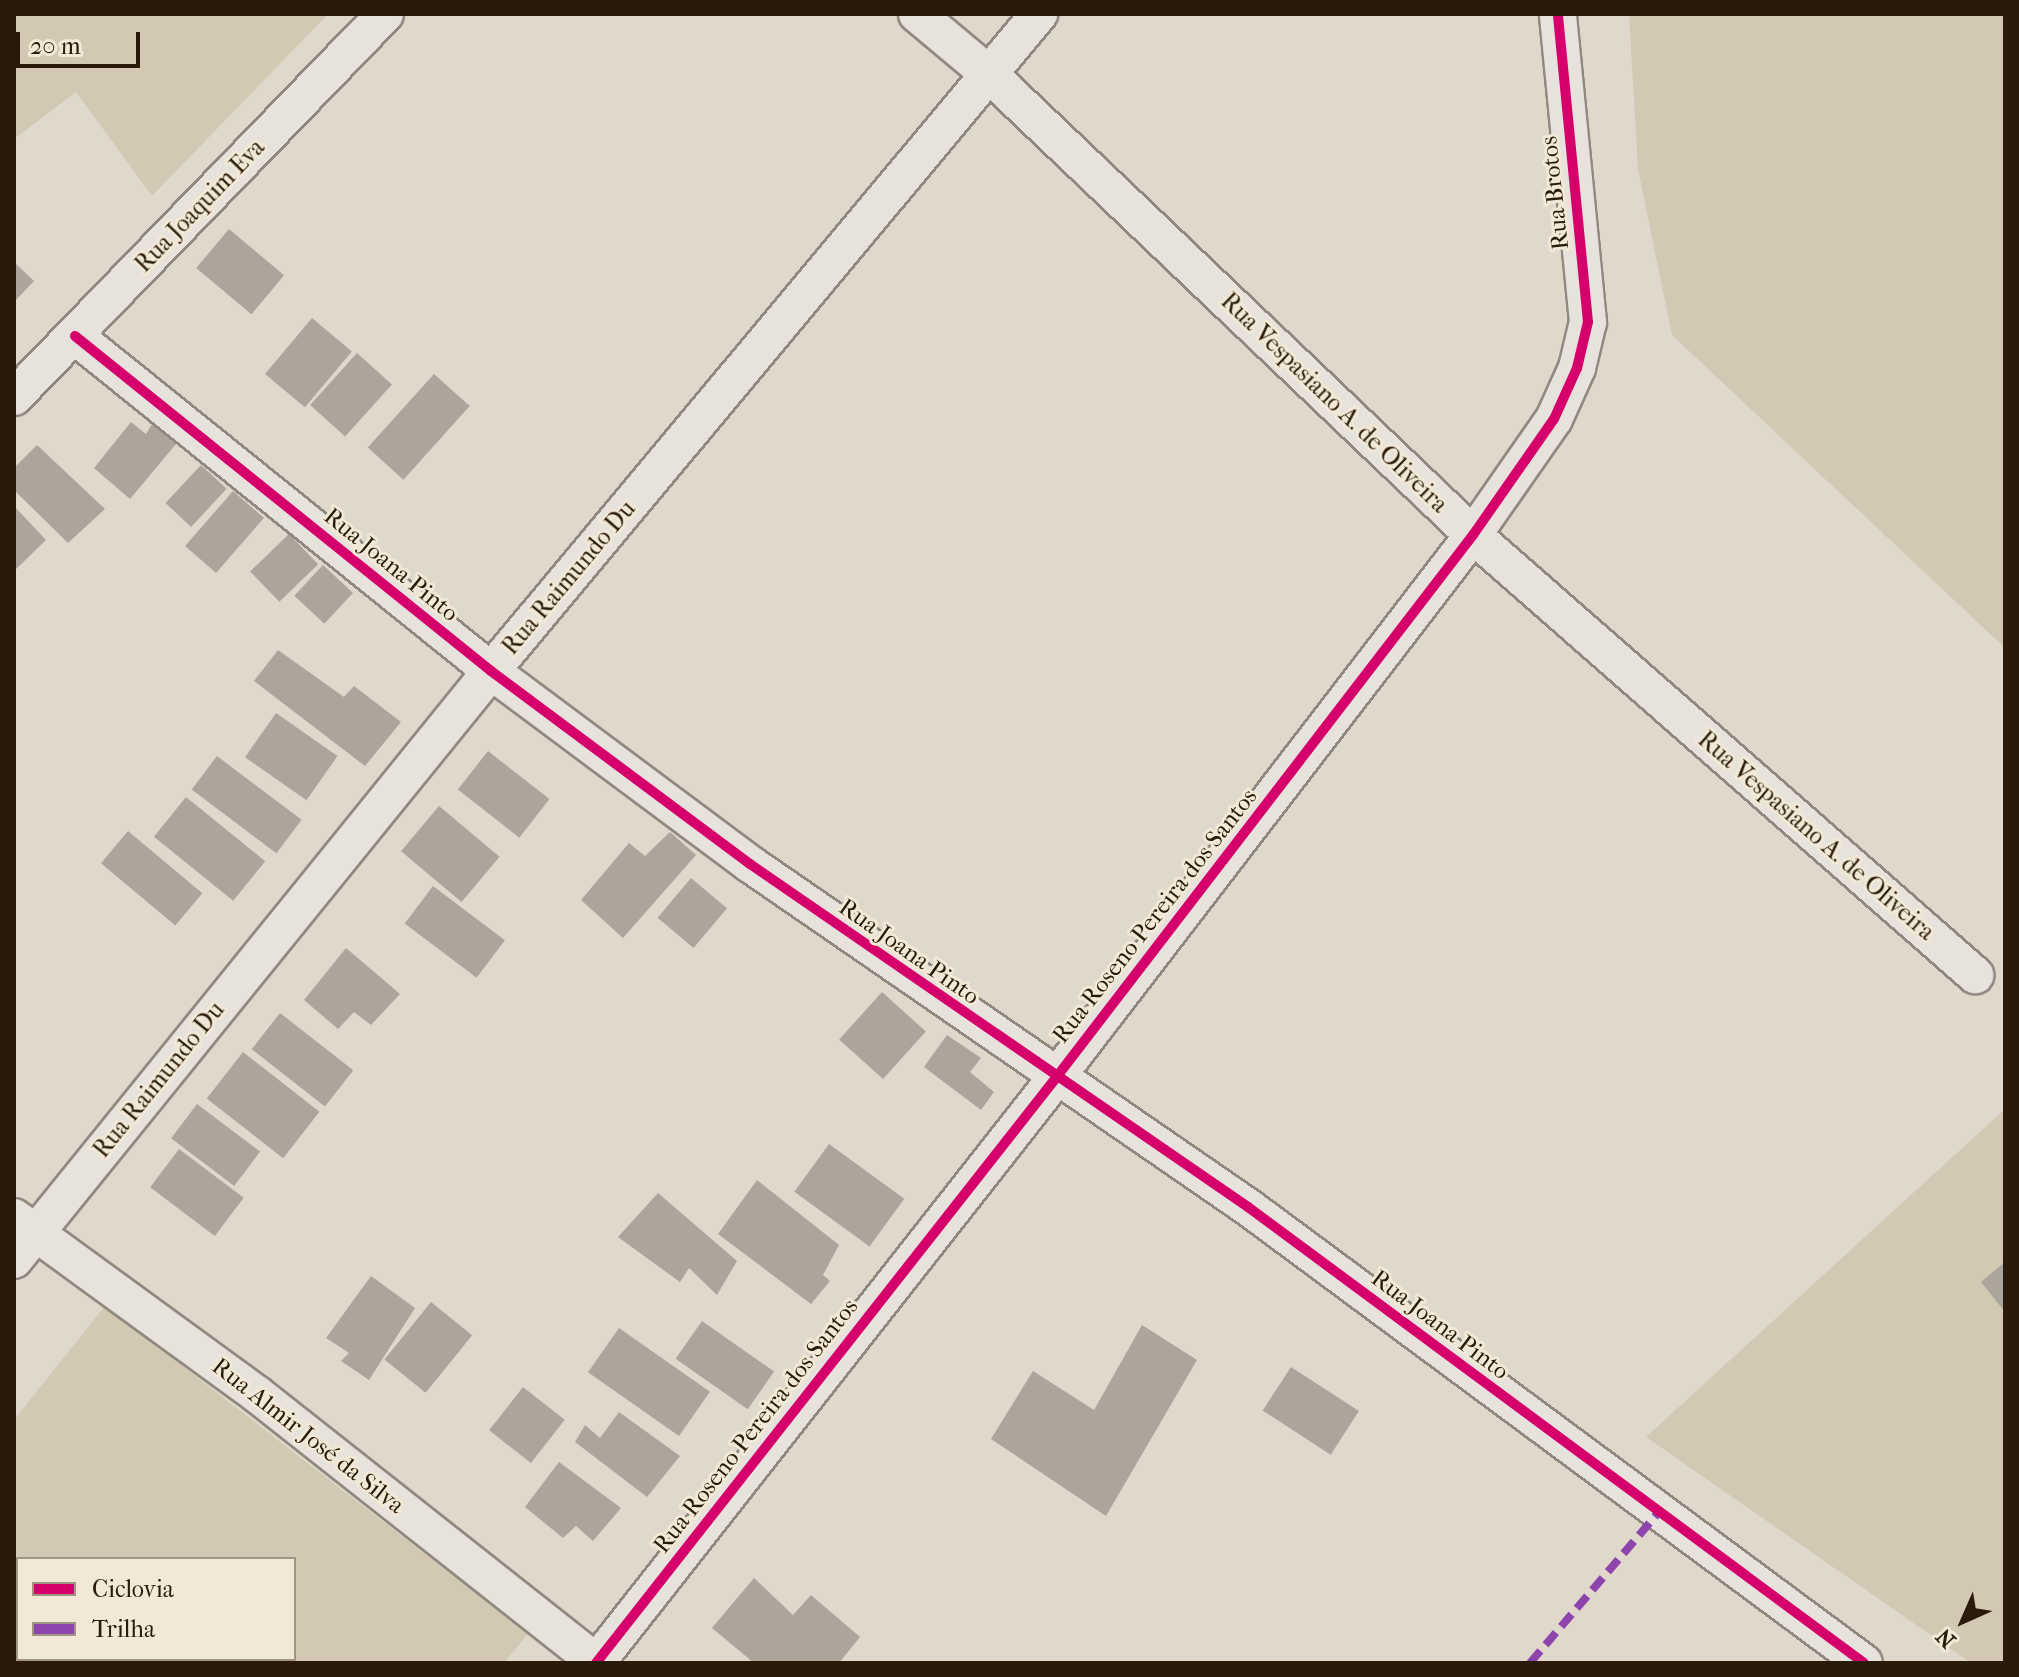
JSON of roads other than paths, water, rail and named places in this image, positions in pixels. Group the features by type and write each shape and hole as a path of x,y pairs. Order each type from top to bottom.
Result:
{"street":[{"name":"Rua Joaquim Eva","path":"14,397 385,14"},
{"name":"Rua Vespasiano A. de Oliveira","path":"917,14 990,75 1473,535 1975,975"},
{"name":"Rua Raimundo Du","path":"21,1236 1039,14"},
{"name":"Rua Brotos","path":"1558,14 1588,322 1577,368"},
{"name":"Rua Joana Pinto","path":"75,336 491,671 750,864 1055,1079 1248,1207 1864,1663"},
{"name":"Rua Roseno Pereira dos Santos","path":"597,1663 1055,1079 1473,535 1554,419 1577,368"},
{"name":"Rua Almir José da Silva","path":"21,1236 258,1395 597,1663"}]}
